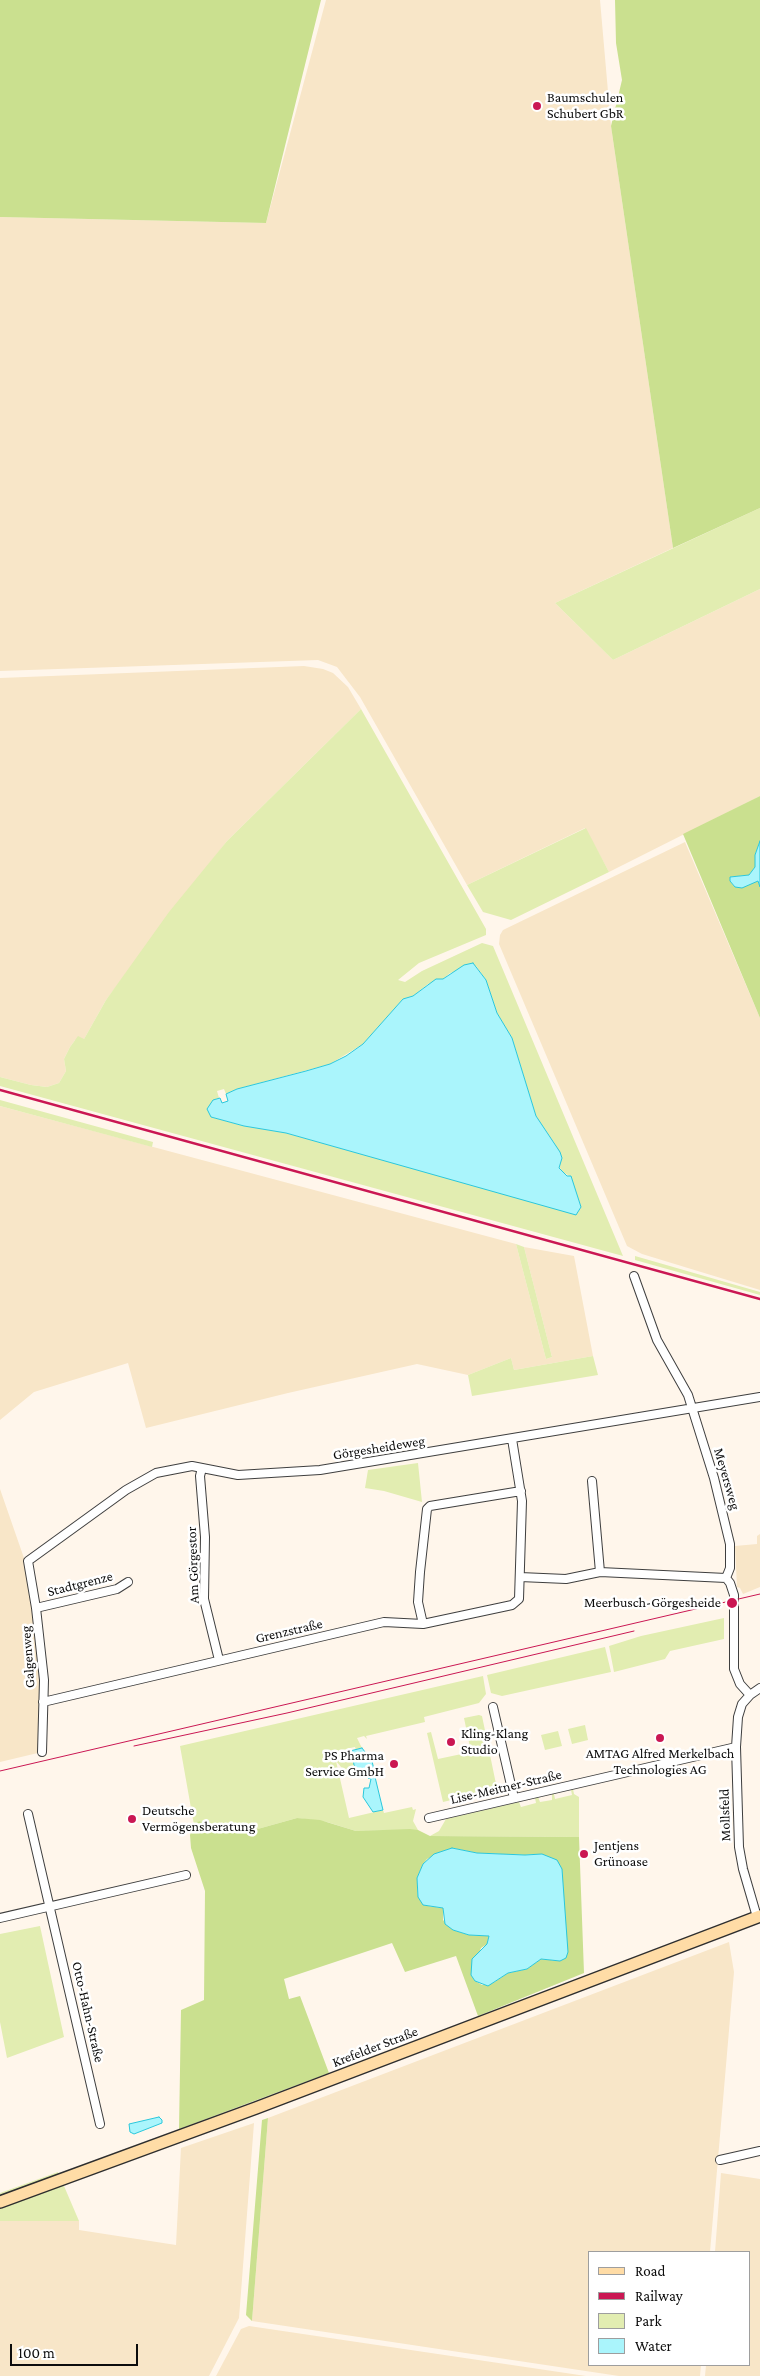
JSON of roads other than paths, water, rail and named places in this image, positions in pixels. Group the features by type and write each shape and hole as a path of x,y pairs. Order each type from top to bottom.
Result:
{"main road":[{"name":"Krefelder Straße","path":"0,2202 265,2104 758,1916"}],"street":[{"name":"Meyersweg","path":"634,1276 657,1340 688,1395 714,1478 730,1544 730,1568 726,1578 734,1595 734,1669 740,1684 750,1694"},
{"name":"Görgesheideweg","path":"28,1561 142,1480 170,1468 192,1466 238,1475 320,1470 760,1397"},
{"path":"512,1438 521,1491 520,1577 566,1579 600,1572 726,1578"},
{"name":"Am Görgestor","path":"202,1468 200,1476 205,1537 204,1599 219,1660"},
{"path":"592,1481 600,1572"},
{"path":"423,1624 418,1602 420,1572 428,1509 430,1506 521,1491"},
{"name":"Galgenweg","path":"28,1561 36,1608 44,1680 42,1752"},
{"name":"Grenzstraße","path":"43,1702 384,1622 423,1624 512,1604 519,1599 520,1577"},
{"name":"Stadtgrenze","path":"36,1608 117,1589 128,1582"},
{"path":"750,1694 760,1688"},
{"name":"Mollsfeld","path":"750,1694 742,1704 738,1717 736,1747 739,1847 742,1869 758,1916"},
{"path":"493,1707 514,1798"},
{"name":"Lise-Meitner-Straße","path":"429,1818 736,1747"},
{"name":"Otto-Hahn-Straße","path":"28,1814 100,2124"},
{"path":"0,1918 186,1875"},
{"path":"720,2160 760,2150"}],"water":[{"path":"760,841 760,887 758,881 742,888 735,887 730,881 730,877 749,875 755,867 755,855"},
{"path":"473,963 486,980 497,1013 512,1038 536,1116 560,1152 562,1158 559,1168 567,1176 571,1176 581,1207 576,1215 286,1133 244,1126 211,1117 207,1109 213,1100 220,1098 222,1103 228,1101 226,1094 237,1089 330,1064 346,1056 363,1044 403,999 413,996 436,979 443,979 464,965"},
{"path":"362,1748 372,1761 375,1774 369,1775 367,1772 365,1778 354,1765 353,1758 346,1752"},
{"path":"375,1777 383,1810 373,1812 363,1797 364,1788 369,1788 371,1779 368,1778"},
{"path":"452,1848 477,1853 542,1854 557,1860 562,1869 568,1952 566,1958 560,1961 541,1959 527,1969 508,1973 488,1986 475,1981 471,1975 472,1959 487,1944 489,1936 469,1935 453,1930 445,1924 443,1908 423,1905 418,1897 417,1878 423,1864 434,1854"},
{"path":"159,2117 162,2123 134,2134 130,2132 129,2124"}],"tram line":[{"path":"0,1771 760,1594"},
{"path":"134,1746 287,1713 634,1631"}],"railway":[{"path":"0,1090 760,1299"}],"place":[{"name":"Baumschulen Schubert GbR","path":"537,106"},
{"name":"Meerbusch-Görgesheide","path":"732,1603"},
{"name":"AMTAG Alfred Merkelbach Technologies AG","path":"660,1738"},
{"name":"Kling-Klang Studio","path":"451,1742"},
{"name":"PS Pharma Service GmbH","path":"394,1764"},
{"name":"Deutsche Vermögensberatung","path":"132,1819"},
{"name":"Jentjens Grünoase","path":"584,1854"}]}
